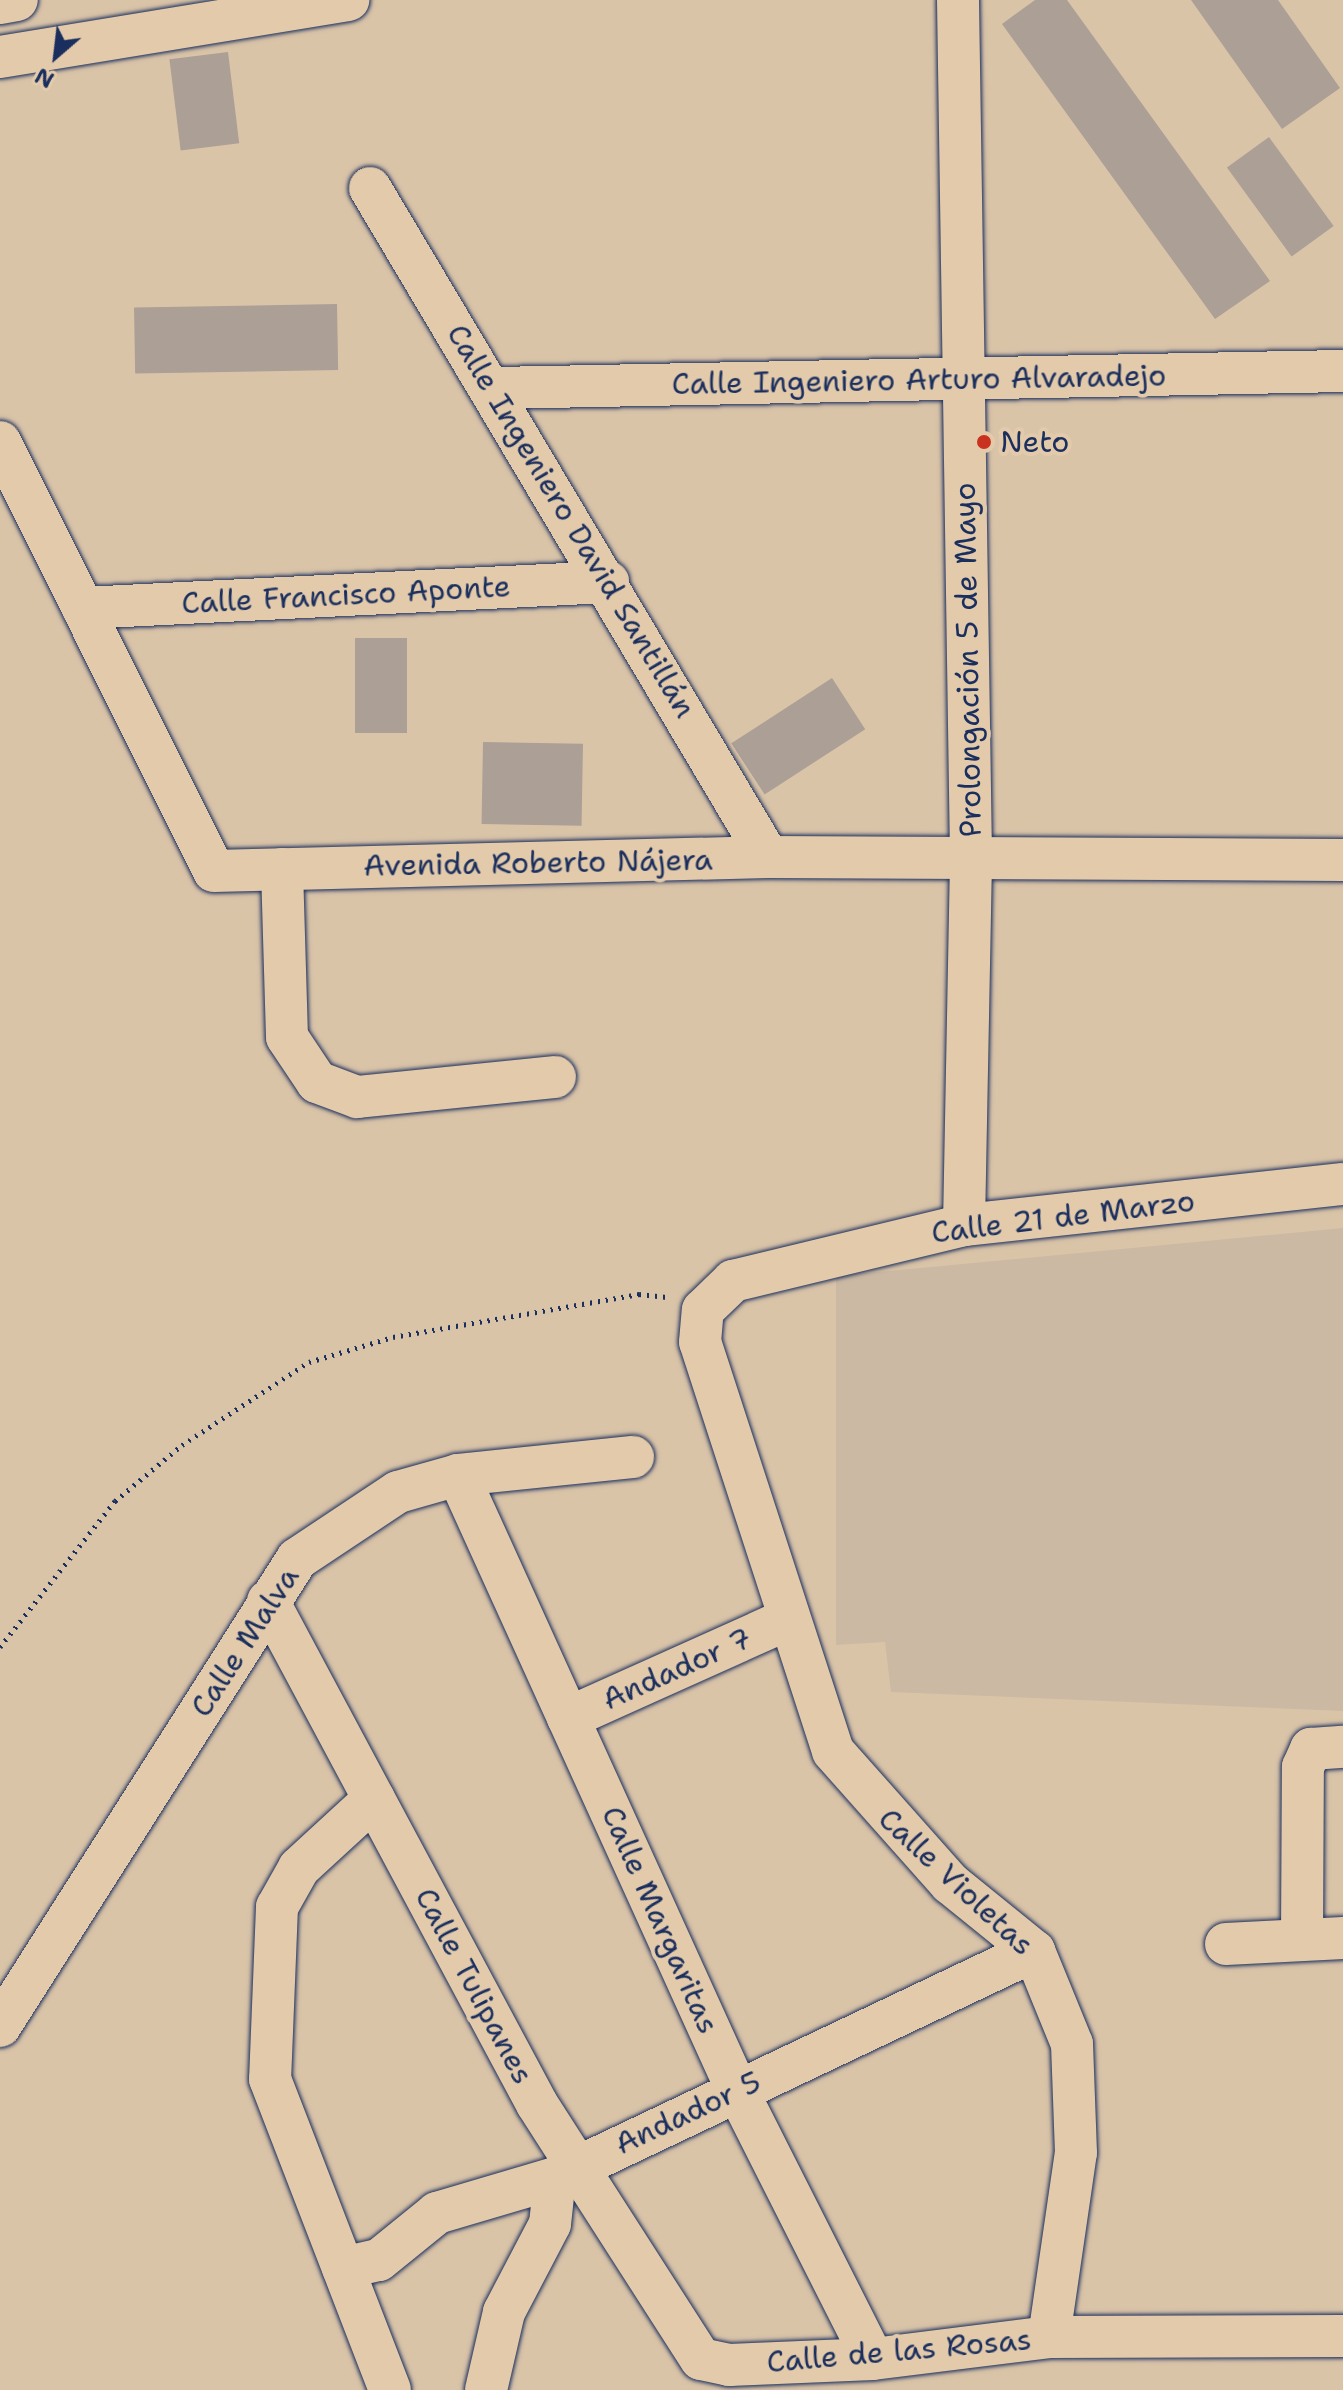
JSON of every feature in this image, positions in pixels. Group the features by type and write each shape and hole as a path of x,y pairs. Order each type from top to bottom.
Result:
{"street":[{"path":"0,3 17,0"},
{"path":"0,57 348,0"},
{"name":"Prolongación 5 de Mayo","path":"958,0 971,861 964,1225"},
{"name":"Calle Ingeniero David Santillán","path":"370,188 496,388 768,857"},
{"name":"Calle Ingeniero Arturo Alvaradejo","path":"496,388 1343,371"},
{"name":"Avenida Roberto Nájera","path":"0,442 214,871 768,857 971,861 1343,860"},
{"name":"Calle Francisco Aponte","path":"83,608 608,582"},
{"path":"282,869 287,1037 317,1082 357,1097 555,1077"},
{"name":"Calle 21 de Marzo","path":"703,1310 733,1281 964,1225 1343,1184"},
{"name":"Calle Violetas","path":"703,1310 700,1342 786,1620 833,1751 950,1883 1034,1951 1072,2044 1076,2153 1049,2337"},
{"name":"Calle Malva","path":"0,2026 297,1559 398,1492 458,1475 633,1457"},
{"name":"Calle Margaritas","path":"458,1475 737,2090 873,2359"},
{"name":"Calle Tulipanes","path":"268,1601 566,2172 701,2359"},
{"name":"Andador 7","path":"568,1718 786,1620"},
{"path":"1302,1939 1303,1767 1311,1749 1343,1747"},
{"path":"374,1799 299,1868 277,1907 270,2079 390,2390"},
{"path":"1226,1944 1343,1938"},
{"name":"Andador 5","path":"343,2268 379,2260 437,2213 566,2172 1034,1951"},
{"path":"486,2390 504,2312 550,2224 566,2172"},
{"name":"Calle de las Rosas","path":"701,2359 729,2365 873,2359 1049,2337 1343,2336"}],"path":[{"path":"0,1647 115,1501 182,1445 309,1362 393,1337 639,1294 703,1310"}],"shaded area":[{"path":"1343,1228 1343,1711 891,1692 885,1642 836,1645 836,1276"}],"building":[{"path":"1035,0 1067,0 1270,281 1215,319 1002,24"},
{"path":"1191,0 1278,0 1340,88 1282,129"},
{"path":"228,52 239,143 181,151 169,59"},
{"path":"1269,137 1334,226 1292,257 1227,168"},
{"path":"337,304 338,370 135,374 134,308"},
{"path":"355,638 407,638 407,733 355,733"},
{"path":"832,678 865,729 765,795 731,743"},
{"path":"483,742 583,744 582,826 482,824"}],"place":[{"name":"Neto","path":"984,442"}]}
